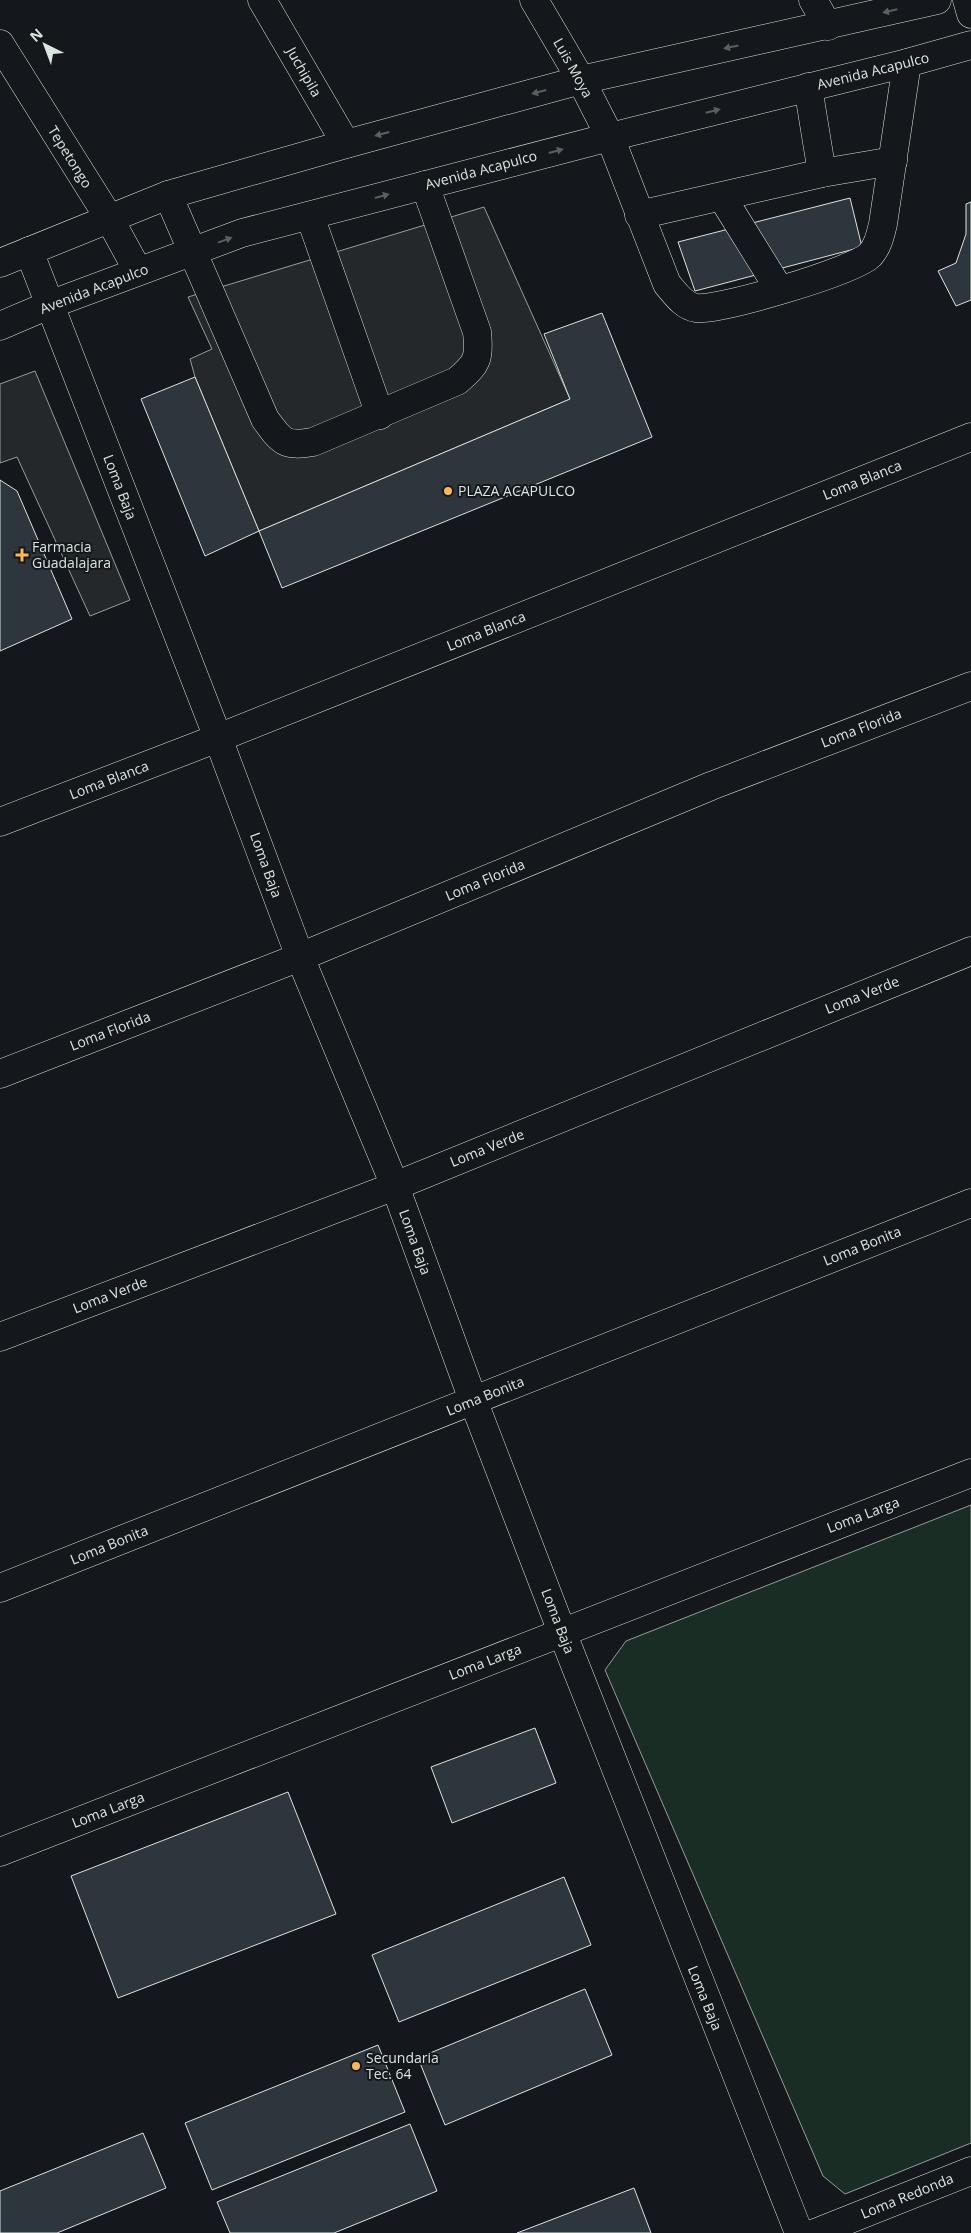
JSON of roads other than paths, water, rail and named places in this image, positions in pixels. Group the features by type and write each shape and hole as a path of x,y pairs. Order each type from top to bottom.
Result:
{"street":[{"name":"Juchipila","path":"262,0 346,144"},
{"name":"Luis Moya","path":"534,0 582,80 610,136 667,284 681,300 694,308 714,307 779,290"},
{"path":"813,0 828,26"},
{"path":"0,263 168,195 346,144 582,80 937,0"},
{"path":"967,0 971,14"},
{"name":"Tepetongo","path":"0,44 109,218 138,271"},
{"name":"Avenida Acapulco","path":"0,326 49,305 242,233 610,136 907,63 971,45"},
{"path":"722,197 779,290 853,266 869,256 878,244 893,161 907,63"},
{"path":"808,87 822,173"},
{"path":"639,215 822,173 893,161"},
{"path":"168,195 265,419 279,437 294,446 312,442 380,415 456,381 474,367 479,352 477,332 425,185"},
{"path":"310,216 380,415"},
{"name":"Loma Baja","path":"29,252 218,738 300,957 395,1186 473,1400 562,1632 799,2233"},
{"name":"Loma Blanca","path":"0,822 218,738 971,437"},
{"name":"Loma Florida","path":"0,1074 300,957 710,786 971,686"},
{"name":"Loma Verde","path":"0,1337 395,1186 971,951"},
{"name":"Loma Bonita","path":"0,1588 971,1203"},
{"name":"Loma Larga","path":"0,1852 971,1473"},
{"name":"Loma Redonda","path":"815,2233 971,2170"}],"place":[{"name":"PLAZA ACAPULCO","path":"448,491"},
{"name":"Farmacia Guadalajara","path":"22,555"},
{"name":"Secundaria Tec. 64","path":"356,2066"}]}
